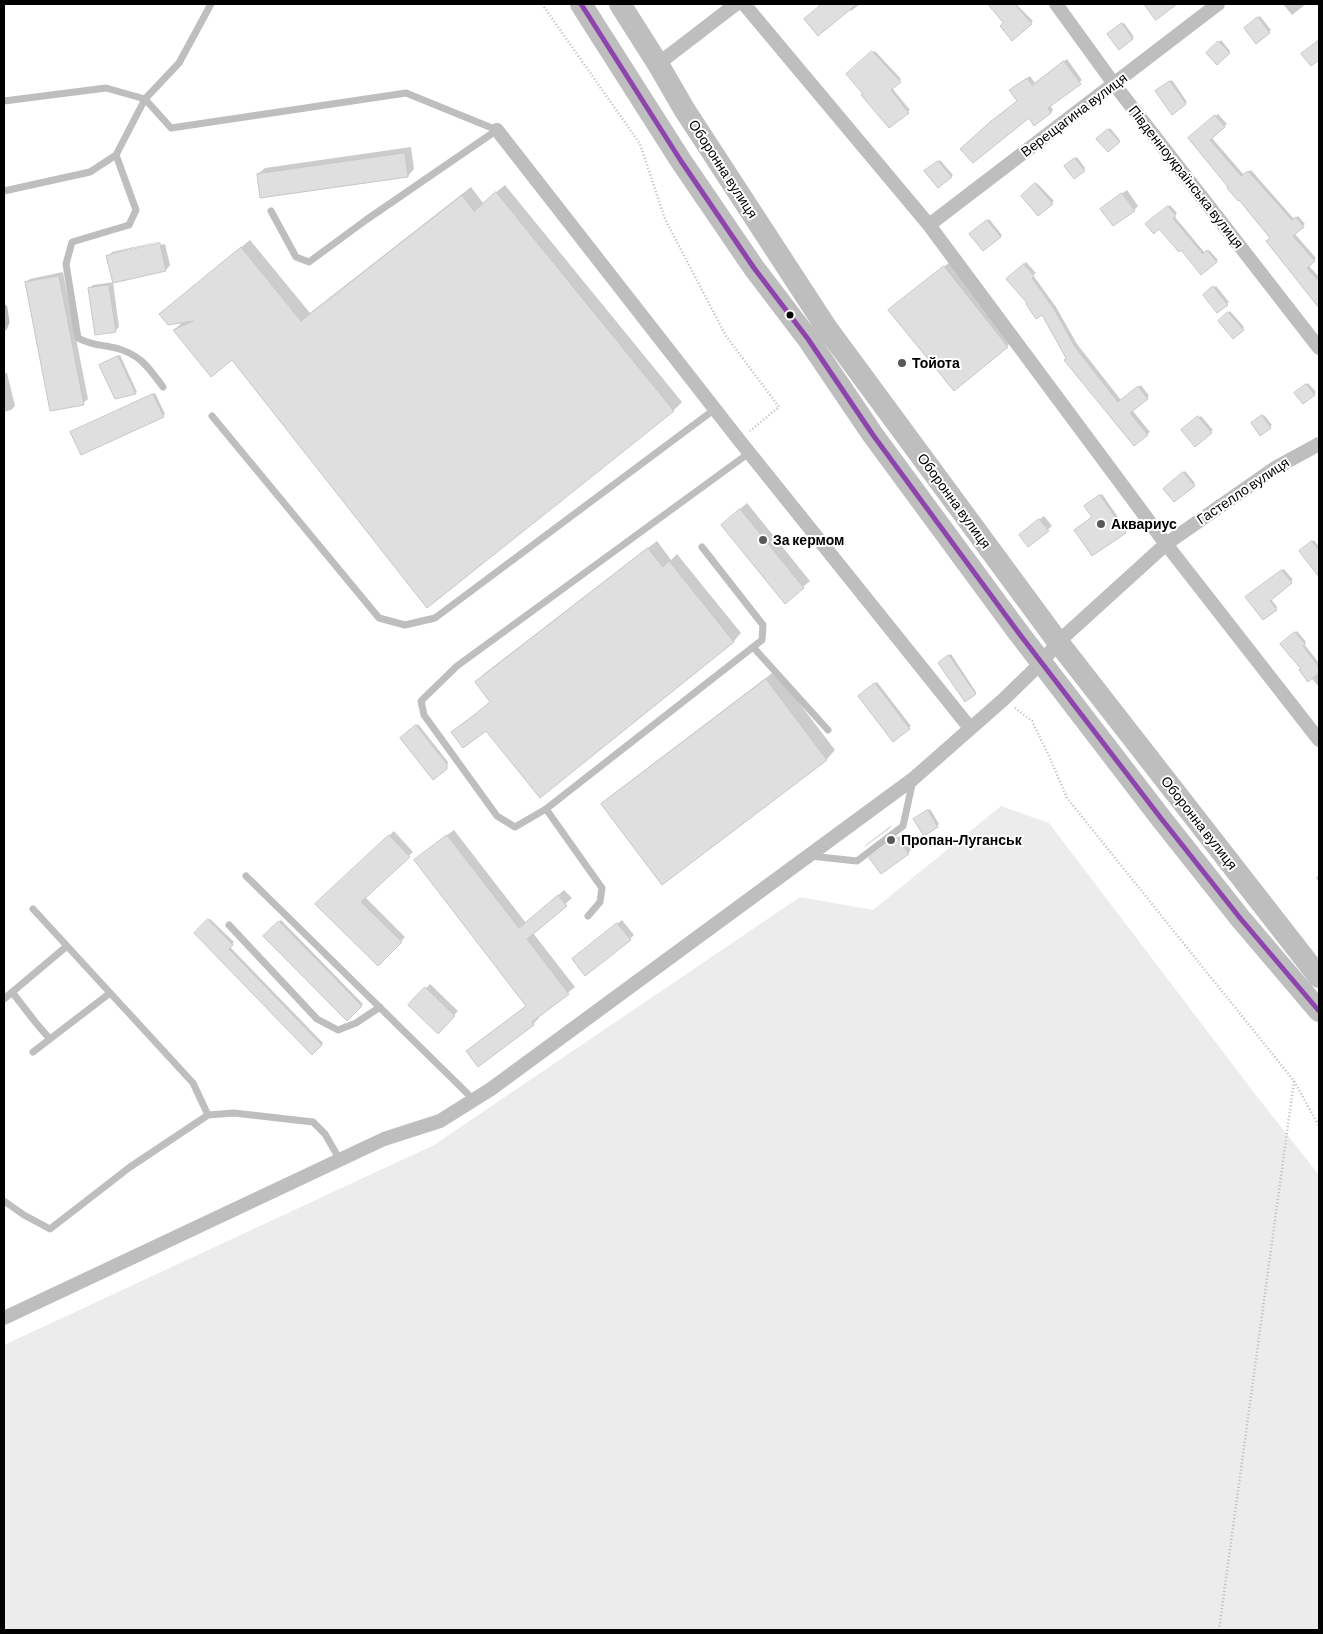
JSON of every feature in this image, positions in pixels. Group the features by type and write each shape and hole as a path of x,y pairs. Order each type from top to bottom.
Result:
{"main road":[{"name":"Оборонна вулиця","path":"581,4 681,161 754,268 808,339 873,435 1018,632 1166,825 1240,918 1319,1011"},
{"name":"Оборонна вулиця","path":"620,4 684,109 826,327 1058,642 1319,977"}],"street":[{"path":"658,64 736,4"},
{"path":"744,4 929,225 1166,544 1319,740"},
{"name":"Південноукраїнська вулиця","path":"1056,4 1114,84 1319,348"},
{"name":"Верещагина вулиця","path":"929,225 1218,4"},
{"path":"497,130 738,440 970,728"},
{"name":"Гастелло вулиця","path":"5,1315 384,1139 440,1121 499,1084 913,778 1004,699 1042,662 1058,642 1166,544 1275,468 1319,444"}],"lane":[{"path":"4,191 90,172 116,155 145,99 179,63 211,4"},
{"path":"4,101 106,88 145,99 171,128 406,94 497,130"},
{"path":"271,211 296,257 309,262 366,220 497,130"},
{"path":"116,155 136,210 129,225 72,242 66,264 78,338 87,343 117,348 143,360 163,387"},
{"path":"4,308 6,322 4,327"},
{"path":"212,416 379,618 405,625 435,618 715,409"},
{"path":"702,547 763,625 762,640 546,809 515,827 497,816 424,715 421,701 457,666 749,453"},
{"path":"753,647 828,730"},
{"path":"807,856 857,861 903,826 913,778"},
{"path":"546,809 602,888 600,902 588,916"},
{"path":"246,876 474,1100"},
{"path":"33,909 193,1083 208,1115"},
{"path":"229,925 317,1019 338,1030 356,1023 380,1007"},
{"path":"4,999 67,946"},
{"path":"12,992 49,1038"},
{"path":"33,1052 110,993"},
{"path":"4,1201 24,1215 50,1229 130,1167 208,1115 234,1113 313,1122 325,1134 340,1160"}],"path":[{"path":"542,4 640,144 665,219 726,336 779,407 738,440"},
{"path":"1004,699 1032,722 1068,798 1294,1081 1319,1126"},
{"path":"1219,1630 1294,1081"}],"shaded area":[{"path":"1001,806 1049,823 1319,1175 1319,1630 4,1630 4,1345 434,1145 800,897 873,910"}],"building":[{"path":"822,4 857,4 818,36 804,19"},
{"path":"988,4 1015,4 1032,24 1012,41 1000,26 1003,23"},
{"path":"1144,4 1177,4 1156,20"},
{"path":"1258,17 1270,33 1256,44 1244,28"},
{"path":"1122,23 1133,39 1119,50 1107,34"},
{"path":"1319,40 1319,60 1311,66 1301,54"},
{"path":"1218,41 1230,53 1217,65 1206,53"},
{"path":"872,51 901,82 891,90 909,113 889,128 846,74"},
{"path":"1064,61 1081,84 1048,108 1051,113 1034,126 1029,118 973,163 960,149 1017,101 1009,90 1027,78 1032,85"},
{"path":"1170,81 1186,104 1172,115 1155,91"},
{"path":"1215,115 1225,127 1210,140 1241,176 1248,171 1292,220 1296,217 1304,227 1293,236 1315,261 1307,268 1319,279 1319,308 1266,241 1270,238 1227,188 1188,138"},
{"path":"1108,129 1120,142 1108,152 1096,139"},
{"path":"405,153 408,177 260,198 257,174"},
{"path":"1075,158 1085,171 1074,179 1064,166"},
{"path":"938,161 952,177 938,188 924,171"},
{"path":"1035,183 1053,204 1038,216 1021,196"},
{"path":"496,192 674,411 427,608 232,360 211,377 173,330 193,321 168,325 159,314 241,247 301,321 462,195 474,211"},
{"path":"1122,193 1135,211 1113,226 1100,209"},
{"path":"1168,206 1176,216 1173,218 1203,254 1207,250 1217,262 1201,275 1181,250 1179,252 1159,229 1154,234 1145,224"},
{"path":"987,220 1001,237 983,251 969,234"},
{"path":"160,243 166,271 113,283 106,256"},
{"path":"1024,264 1034,276 1032,278 1054,309 1075,347 1118,402 1138,386 1148,399 1130,413 1148,435 1134,446 1064,360 1066,358 1042,315 1036,319 1027,303 1006,279"},
{"path":"944,266 1008,347 954,391 888,310"},
{"path":"59,276 84,405 50,411 25,282"},
{"path":"109,285 116,332 95,335 88,288"},
{"path":"1213,286 1228,305 1217,313 1203,295"},
{"path":"1228,312 1244,330 1233,339 1218,321"},
{"path":"118,356 136,394 115,399 99,365"},
{"path":"1306,384 1315,395 1303,404 1294,393"},
{"path":"153,394 164,417 81,455 70,432"},
{"path":"1262,415 1271,428 1260,436 1251,423"},
{"path":"1198,416 1212,433 1195,447 1181,430"},
{"path":"1183,472 1195,486 1174,502 1163,489"},
{"name":"Аквариус","path":"1100,495 1126,533 1092,556 1074,530 1092,517 1084,506"},
{"path":"740,509 804,588 785,604 721,525"},
{"path":"1039,519 1049,531 1028,547 1019,535"},
{"path":"1312,541 1319,550 1319,577 1299,551"},
{"path":"648,548 663,567 669,561 734,642 540,798 486,731 463,748 451,732 490,702 475,682"},
{"path":"1282,570 1292,583 1270,601 1277,610 1263,620 1245,597"},
{"path":"1295,632 1319,667 1319,673 1308,682 1299,670 1301,669 1280,644"},
{"path":"949,655 976,694 965,702 938,663"},
{"path":"766,679 827,760 662,885 601,804"},
{"path":"875,683 910,729 893,742 858,696"},
{"path":"416,725 447,764 447,769 433,780 400,738"},
{"path":"928,810 938,827 924,836 913,819"},
{"path":"389,835 410,857 361,902 402,942 378,966 315,904"},
{"path":"447,835 519,928 558,895 567,906 527,939 569,994 532,1022 534,1025 478,1067 466,1051 526,1006 414,860"},
{"path":"897,837 909,854 881,874 869,858"},
{"path":"208,919 233,945 229,949 322,1045 312,1055 194,933"},
{"path":"279,921 362,1006 347,1021 263,936"},
{"path":"617,923 631,940 585,976 572,959"},
{"path":"425,987 455,1016 438,1034 408,1005"}],"transit line":[{"path":"581,4 681,161 754,268 808,339 873,435 1018,632 1160,817 1240,918 1319,1011"}],"place":[{"name":"Тойота","path":"902,363"},
{"name":"Аквариус","path":"1101,524"},
{"name":"За кермом","path":"763,540"},
{"name":"Пропан-Луганськ","path":"891,840"}]}
